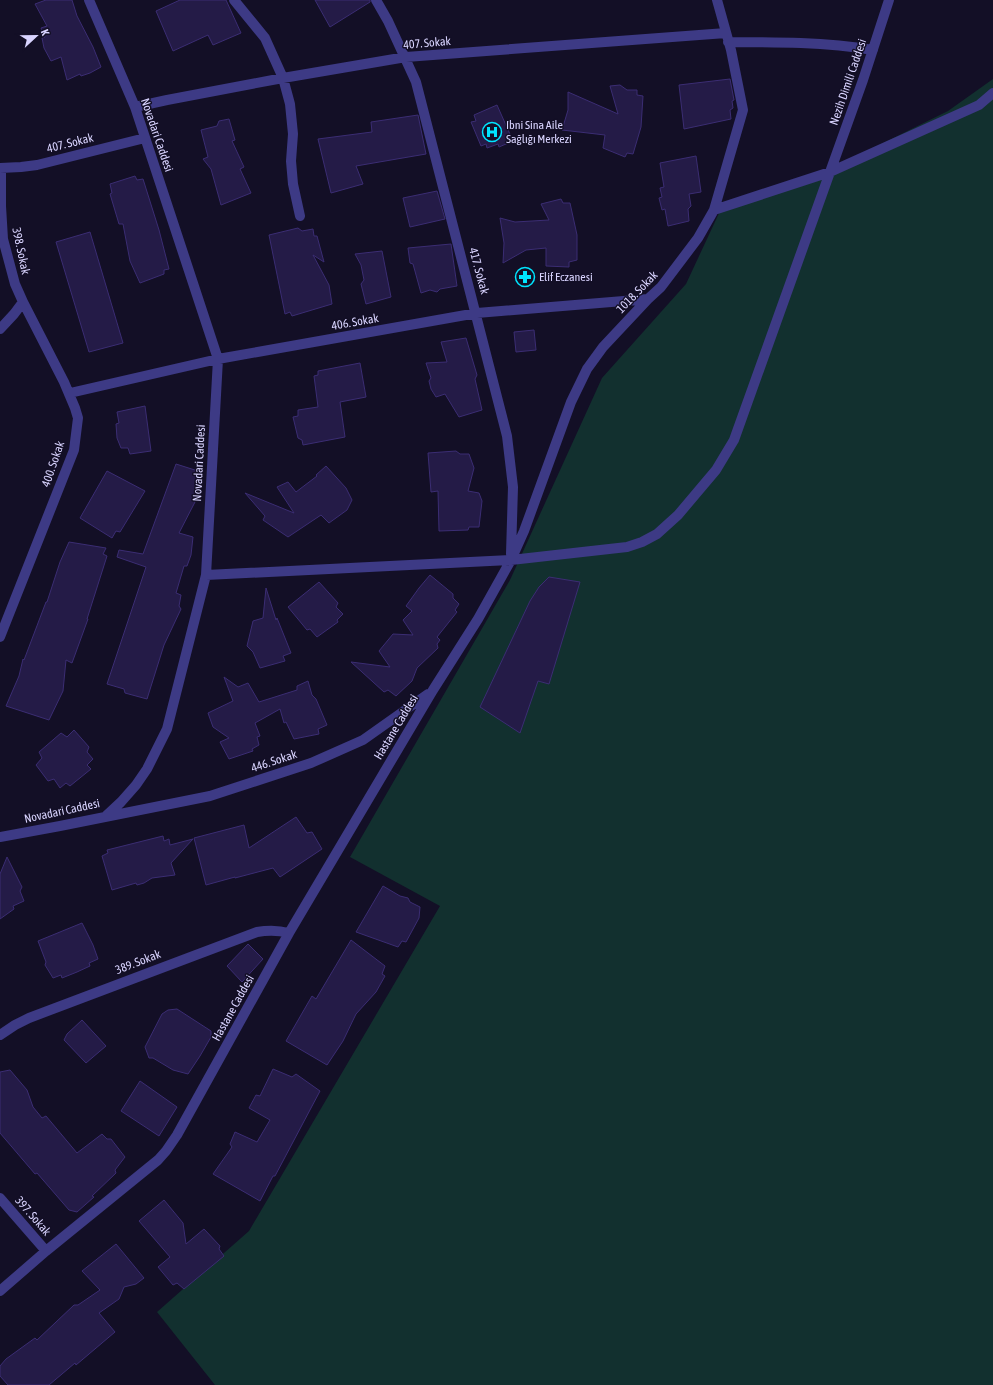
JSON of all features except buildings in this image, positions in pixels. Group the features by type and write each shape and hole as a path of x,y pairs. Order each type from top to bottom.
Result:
{"street":[{"name":"Novadari Caddesi","path":"0,837 106,816 136,785 148,769 167,729 206,575 218,359 135,107 89,0"},
{"path":"234,0 265,38 283,78 290,104 293,134 291,161 293,184 300,216"},
{"name":"417. Sokak","path":"376,0 406,57 416,82 477,313 507,436 514,487 511,560"},
{"name":"1018. Sokak","path":"433,690 478,619 511,560 524,531 571,402 587,369 603,347 648,299 661,288 698,238 714,210 743,110 727,37 717,0"},
{"name":"Nezih Dimili Caddesi","path":"206,575 511,560 627,547 642,542 657,534 678,515 716,470 734,440 864,80 889,0"},
{"name":"407. Sokak","path":"135,107 283,78 406,57 727,37 854,47 873,50"},
{"path":"714,210 830,172 979,105 993,93"},
{"name":"407. Sokak","path":"1,168 37,165 145,138"},
{"name":"398. Sokak","path":"1,168 3,239 15,284 23,302"},
{"name":"406. Sokak","path":"70,394 218,359 477,313 648,299"},
{"path":"0,329 23,302"},
{"name":"400. Sokak","path":"0,637 74,450 78,418 70,394 23,302"},
{"name":"446. Sokak","path":"106,816 210,796 311,763 363,740 433,690"},
{"name":"Hastane Caddesi","path":"0,1291 46,1251 158,1160 166,1151 289,933 433,690"},
{"name":"389. Sokak","path":"0,1035 29,1018 257,932 268,930 289,933"},
{"name":"397. Sokak","path":"0,1198 46,1251"}],"green space":[{"path":"993,79 993,1385 215,1385 157,1312 249,1231 440,906 350,857 510,580 602,378 686,284 720,211 804,182 948,111"}],"place":[{"name":"Ibni Sina Aile Sağlığı Merkezi","path":"492,132"},
{"name":"Elif Eczanesi","path":"525,277"}]}
